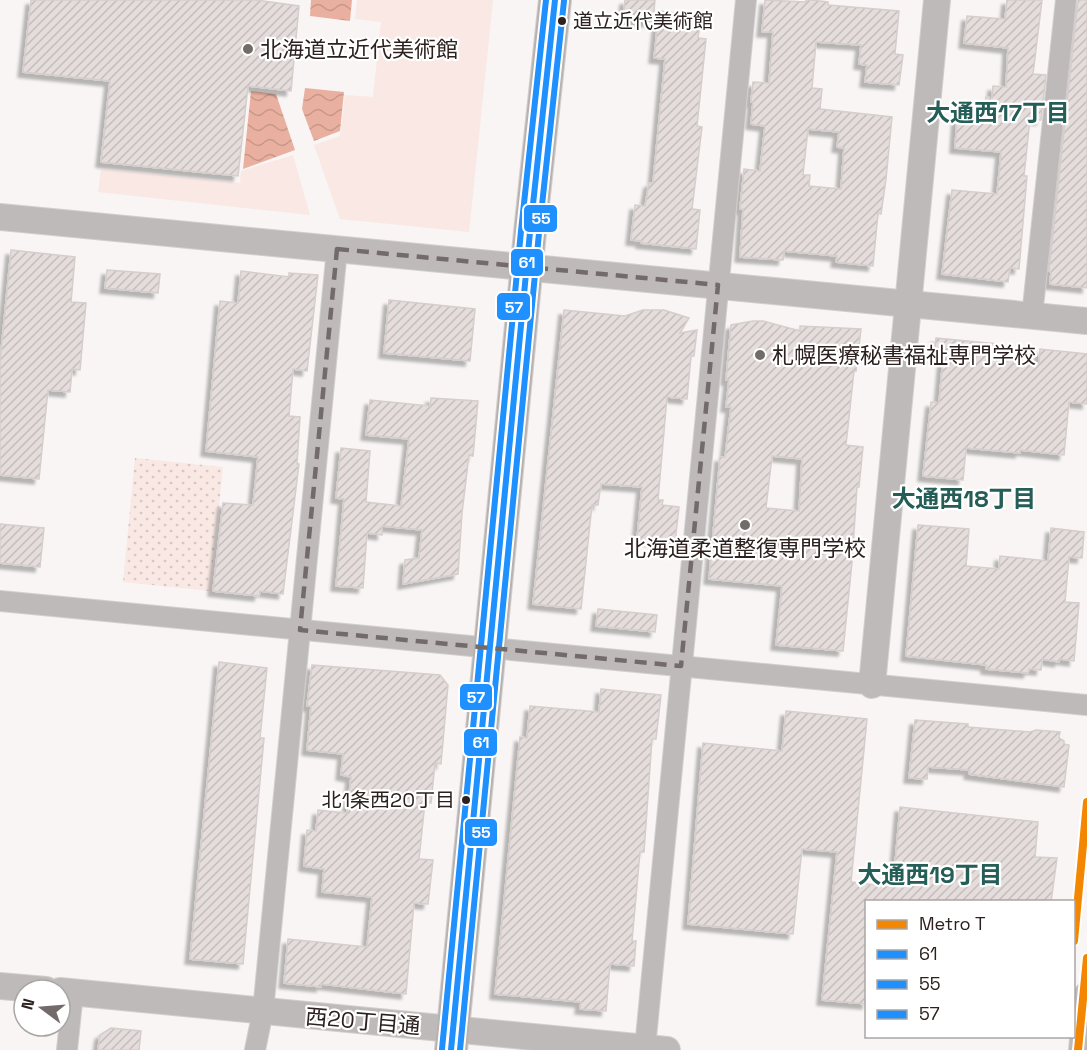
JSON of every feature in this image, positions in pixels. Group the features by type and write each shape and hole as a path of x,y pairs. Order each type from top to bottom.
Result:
{"main road":[{"path":"452,1040 555,0"}],"street":[{"path":"647,1049 681,666 746,0"},
{"path":"872,685 937,0"},
{"path":"1032,316 1066,0"},
{"path":"0,217 1087,321"},
{"path":"255,1050 263,1011 337,249"},
{"path":"0,601 1087,705"},
{"name":"西20丁目通","path":"72,993 263,1011 452,1040 647,1049"},
{"path":"1082,1050 1087,995"}],"highlighted area":[{"path":"337,249 718,285 681,666 300,630"}],"shaded area":[{"path":"357,0 493,0 469,232 340,219 314,145 340,136 345,95 373,97 381,22 355,19"},
{"path":"293,155 310,215 98,192 101,169 240,183 241,171"},
{"path":"135,458 223,467 210,591 123,582"}],"water":[{"path":"311,0 352,0 350,21 310,16"},
{"path":"305,88 344,92 340,131 314,141 302,109"},
{"path":"251,91 276,94 295,150 243,169"}],"building":[{"path":"31,0 256,0 299,6 291,91 248,86 238,176 101,162 110,81 23,72"},
{"path":"625,0 655,0 653,22 623,19"},
{"path":"765,0 806,2 806,0 811,0 828,2 828,5 899,11 895,54 903,55 899,85 865,82 867,65 859,64 861,45 816,42 812,88 822,89 820,109 892,117 886,179 881,214 878,213 873,266 836,262 837,256 784,251 783,260 740,257 743,209 740,209 744,169 760,171 765,126 751,124 753,82 769,83 773,32 762,32","holes":["808,129 839,132 837,147 844,148 841,189 809,186 810,175 803,175"]},
{"path":"1007,0 1042,0 1033,74 1046,75 1041,120 1030,119 1024,176 1027,176 1019,269 1010,268 1008,282 942,274 952,190 997,194 1001,152 955,148 957,118 983,120 986,97 992,98 993,86 1006,87 1008,48 964,43 967,16 1005,19"},
{"path":"1078,0 1087,0 1087,288 1050,284 1051,272 1049,271"},
{"path":"659,11 701,16 698,38 706,39 697,126 702,127 692,209 700,210 696,249 631,240 635,205 645,206 649,183 653,183 665,59 654,58"},
{"path":"11,250 75,257 71,302 86,303 80,370 72,369 70,392 48,390 39,479 0,475 0,362"},
{"path":"107,270 160,274 158,293 105,288"},
{"path":"241,271 289,277 289,273 318,275 307,371 293,369 289,416 300,417 297,464 299,464 283,594 260,591 259,596 213,591 223,503 253,505 258,457 206,451 220,301 238,303"},
{"path":"389,300 475,309 470,361 384,353"},
{"path":"564,310 625,316 643,310 664,310 689,318 680,333 697,330 694,356 691,356 687,399 667,397 658,500 663,500 662,505 679,507 675,543 637,539 642,487 601,484 598,505 592,505 581,609 533,604"},
{"path":"763,321 800,331 800,326 861,329 846,445 863,447 859,487 857,487 843,651 776,645 782,586 709,579 720,457 725,457 731,407 726,407 729,380 726,380 731,325","holes":["772,456 802,459 799,511 766,508"]},
{"path":"936,338 998,344 997,359 1039,363 1040,349 1087,354 1087,404 1069,402 1064,455 1020,450 1020,453 966,448 963,480 923,476 931,402 939,403 943,358 934,357"},
{"path":"431,398 478,401 473,456 469,455 462,513 458,574 403,584 405,560 419,558 422,530 382,526 382,535 367,533 363,588 336,586 344,499 336,498 341,448 370,451 366,502 401,506 409,439 366,435 370,400 430,406"},
{"path":"0,524 44,528 40,567 0,563"},
{"path":"918,525 969,529 966,566 999,569 1000,556 1048,561 1051,528 1084,532 1082,558 1069,557 1065,602 1079,603 1074,661 1060,659 1059,662 1042,659 1041,670 1029,669 1028,673 986,669 986,665 906,656"},
{"path":"598,609 657,615 655,632 596,626"},
{"path":"219,662 267,668 260,738 264,738 243,964 190,959"},
{"path":"312,665 440,675 448,685 441,764 435,763 431,803 425,802 419,859 433,860 428,904 414,903 406,994 321,984 321,987 284,983 288,939 367,947 372,897 322,892 324,869 304,866 307,830 316,831 318,810 347,813 351,777 341,775 343,754 307,750 311,706 307,706"},
{"path":"601,689 661,695 656,739 652,739 644,852 640,852 632,941 636,941 634,966 610,964 606,1011 580,1009 581,1002 495,994 520,737 527,738 530,706 599,712"},
{"path":"786,711 867,719 851,882 893,887 900,807 1038,822 1035,857 1057,858 1051,900 865,900 865,1004 822,1000 837,852 802,849 793,934 688,924 703,743 782,751"},
{"path":"915,720 968,724 968,727 1060,732 1059,738 1064,741 1064,744 1069,745 1064,787 969,774 970,770 928,767 927,779 909,778"},
{"path":"111,1028 141,1031 139,1050 98,1050 100,1035"}],"metro line":[{"name":"T","path":"1075,930 1087,802"},
{"name":"T","path":"1078,1050 1087,958"}],"transit line":[{"name":"57","path":"442,1049 521,231 546,0"},
{"name":"61","path":"451,1050 530,232 555,0"},
{"name":"55","path":"460,1050 539,233 564,1"}],"place":[{"name":"道立近代美術館","path":"562,21"},
{"name":"北海道立近代美術館","path":"248,49"},
{"name":"札幌医療秘書福祉専門学校","path":"760,355"},
{"name":"北海道柔道整復専門学校","path":"745,525"},
{"name":"北1条西20丁目","path":"466,800"}],"district":[{"name":"大通西17丁目","path":"998,112"},
{"name":"大通西18丁目","path":"964,498"},
{"name":"大通西19丁目","path":"930,874"}]}
